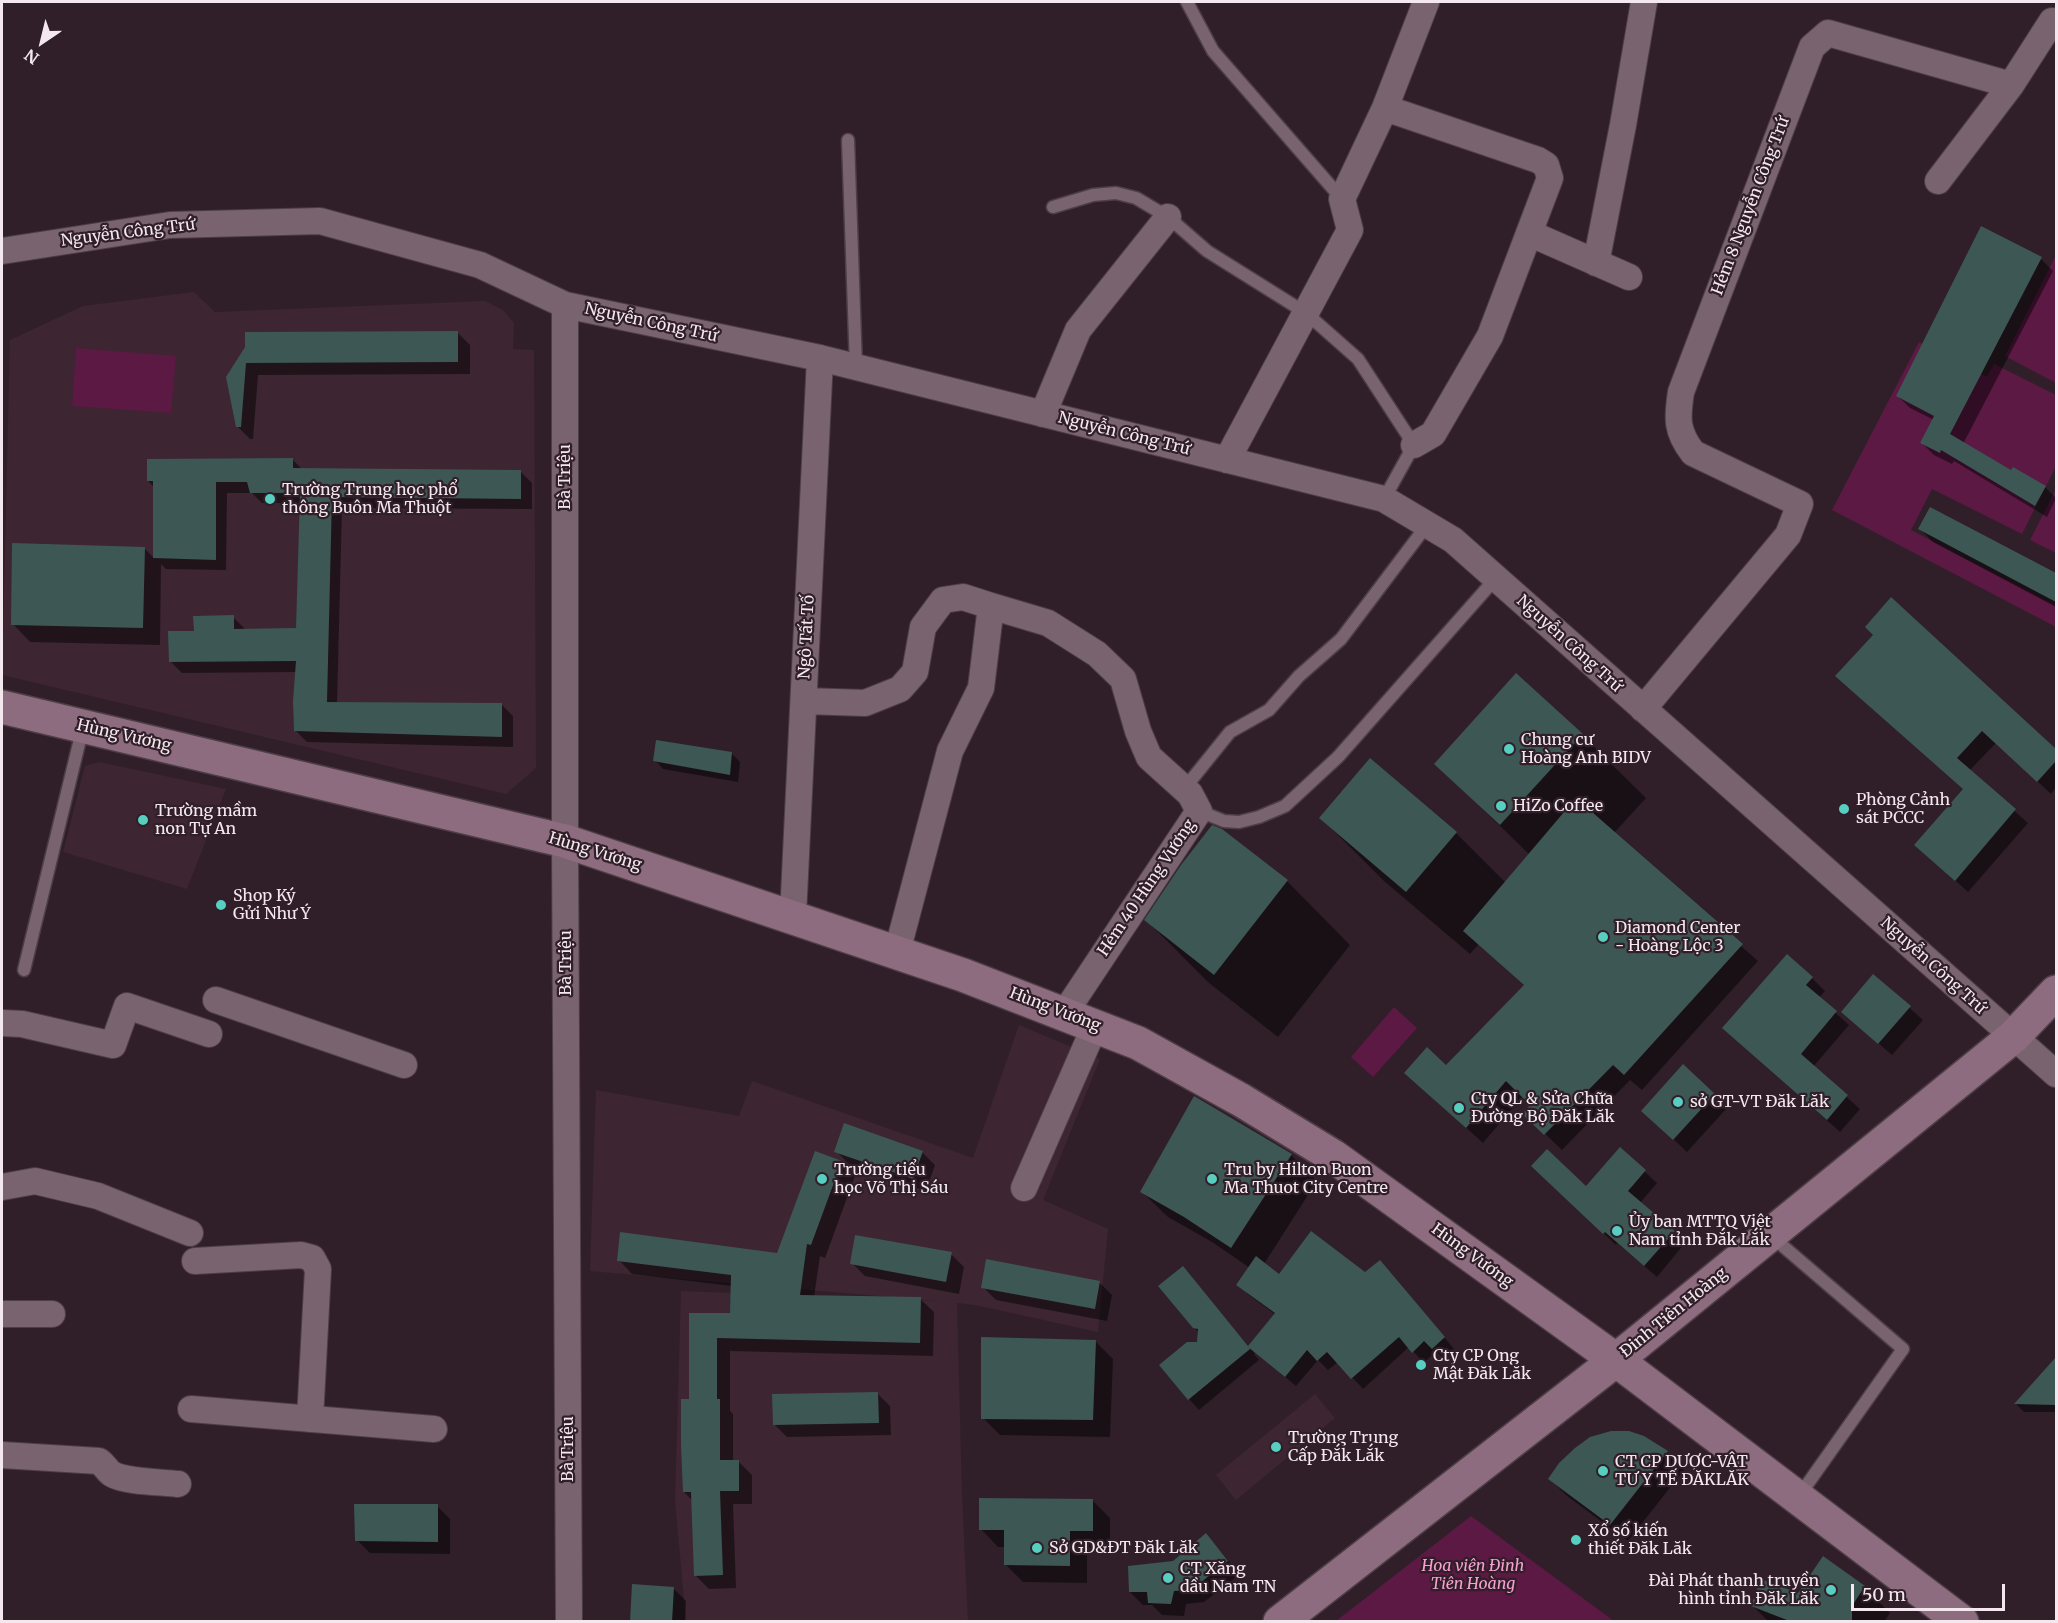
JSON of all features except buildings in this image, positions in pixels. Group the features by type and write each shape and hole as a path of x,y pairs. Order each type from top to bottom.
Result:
{"street":[{"path":"1227,460 1350,230 1342,199 1385,108 1426,2"},
{"path":"1596,263 1644,2"},
{"path":"1938,181 2011,86 2052,21 2056,23"},
{"name":"Hẻm 8 Nguyễn Công Trứ","path":"1643,709 1788,535 1800,504 1693,453 1682,438 1678,413 1681,392 1812,47 1828,33 2011,86"},
{"path":"1385,108 1538,159 1546,165 1550,178 1490,336 1433,434 1414,445"},
{"path":"1043,414 1078,330 1168,217"},
{"name":"Nguyễn Công Trứ","path":"2,251 170,225 320,221 480,266 565,305 820,358 1384,499 1453,540 2056,1074"},
{"path":"1529,233 1629,277"},
{"name":"Bà Triệu","path":"565,305 569,1622"},
{"name":"Ngô Tất Tố","path":"793,916 820,358"},
{"name":"Hẻm 40 Hùng Vương","path":"804,701 865,704 900,689 915,672 923,627 943,600 963,597 1048,623 1097,654 1123,679 1138,730 1149,757 1190,794 1199,811 1064,1014"},
{"path":"897,952 950,751 981,688 991,606"},
{"name":"Hùng Vương","path":"2,707 565,842 793,916 963,975 1138,1043 1241,1100 1333,1156 1616,1360 1959,1620"},
{"name":"Đinh Tiên Hoàng","path":"1280,1622 1616,1360 2013,1037 2056,992"},
{"path":"216,1000 404,1065"},
{"path":"2,1023 22,1024 113,1045 127,1006 209,1034"},
{"path":"1024,1188 1095,1026"},
{"path":"2,1187 35,1181 98,1196 190,1233"},
{"path":"195,1261 301,1255 312,1258 318,1269 310,1419"},
{"path":"2,1314 52,1314"},
{"path":"190,1409 434,1429"},
{"path":"2,1455 99,1461 110,1473 120,1478 178,1484"}],"lane":[{"path":"1187,2 1213,51 1342,199"},
{"path":"848,140 856,367"},
{"path":"1053,207 1093,195 1116,193 1136,198 1168,217 1208,251 1305,313 1358,359 1414,445 1384,499"},
{"path":"1184,789 1230,732 1269,710 1299,676 1341,639 1427,525"},
{"path":"1199,811 1224,821 1239,822 1259,817 1285,806 1338,757 1496,578"},
{"path":"24,970 83,726"},
{"path":"1770,1234 1903,1349 1799,1497"}],"shaded area":[{"name":"Trường Trung học phổ thông Buôn Ma Thuột","path":"194,292 215,312 485,301 503,310 514,323 513,349 534,350 536,768 506,794 2,675 10,340 83,306"},
{"name":"Trường mầm non Tự An","path":"99,762 226,789 187,889 63,852 85,766"},
{"path":"1019,1025 1100,1059 1043,1200 1108,1229 1098,1332 957,1303 968,1621 686,1621 675,1501 681,1291 936,1301 590,1271 596,1090 739,1116 752,1081 973,1158"},
{"name":"Trường Trung Cấp Đắk Lắk","path":"1315,1394 1335,1418 1236,1500 1216,1475"}],"green space":[{"path":"2056,255 2056,383 2005,356"},
{"path":"1919,342 1987,377 1994,364 2056,395 2056,466 2022,534 1932,489 1911,530 2056,606 2056,627 1832,510"},
{"path":"76,348 176,356 171,413 72,406"},
{"path":"2056,489 2056,553 2030,540"},
{"path":"1394,1007 1417,1028 1373,1077 1351,1057"},
{"name":"Hoa viên Đinh Tiên Hoàng","path":"1471,1516 1614,1621 1336,1621"}],"place":[{"name":"Trường Trung học phổ thông Buôn Ma Thuột","path":"270,499"},
{"name":"Chung cư Hoàng Anh BIDV","path":"1509,749"},
{"name":"HiZo Coffee","path":"1501,806"},
{"name":"Phòng Cảnh sát PCCC","path":"1844,809"},
{"name":"Trường mầm non Tự An","path":"143,820"},
{"name":"Shop Ký Gửi Như Ý","path":"221,905"},
{"name":"Diamond Center - Hoàng Lộc 3","path":"1603,937"},
{"name":"sở GT-VT Đăk Lăk","path":"1678,1102"},
{"name":"Cty QL & Sửa Chữa Đường Bộ Đăk Lăk","path":"1459,1108"},
{"name":"Trường tiểu học Võ Thị Sáu","path":"822,1179"},
{"name":"Tru by Hilton Buon Ma Thuot City Centre","path":"1212,1179"},
{"name":"Ủy ban MTTQ Việt Nam tỉnh Đắk Lắk","path":"1617,1231"},
{"name":"Cty CP Ong Mật Đăk Lăk","path":"1421,1365"},
{"name":"Trường Trung Cấp Đắk Lắk","path":"1276,1447"},
{"name":"CT CP DƯỢC-VẬT TƯ Y TẾ ĐĂKLĂK","path":"1603,1471"},
{"name":"Xổ số kiến thiết Đăk Lăk","path":"1576,1540"},
{"name":"Sở GD&ĐT Đăk Lăk","path":"1037,1548"},
{"name":"CT Xăng dầu Nam TN","path":"1168,1578"},
{"name":"Đài Phát thanh truyền hình tỉnh Đăk Lăk","path":"1831,1590"}]}
